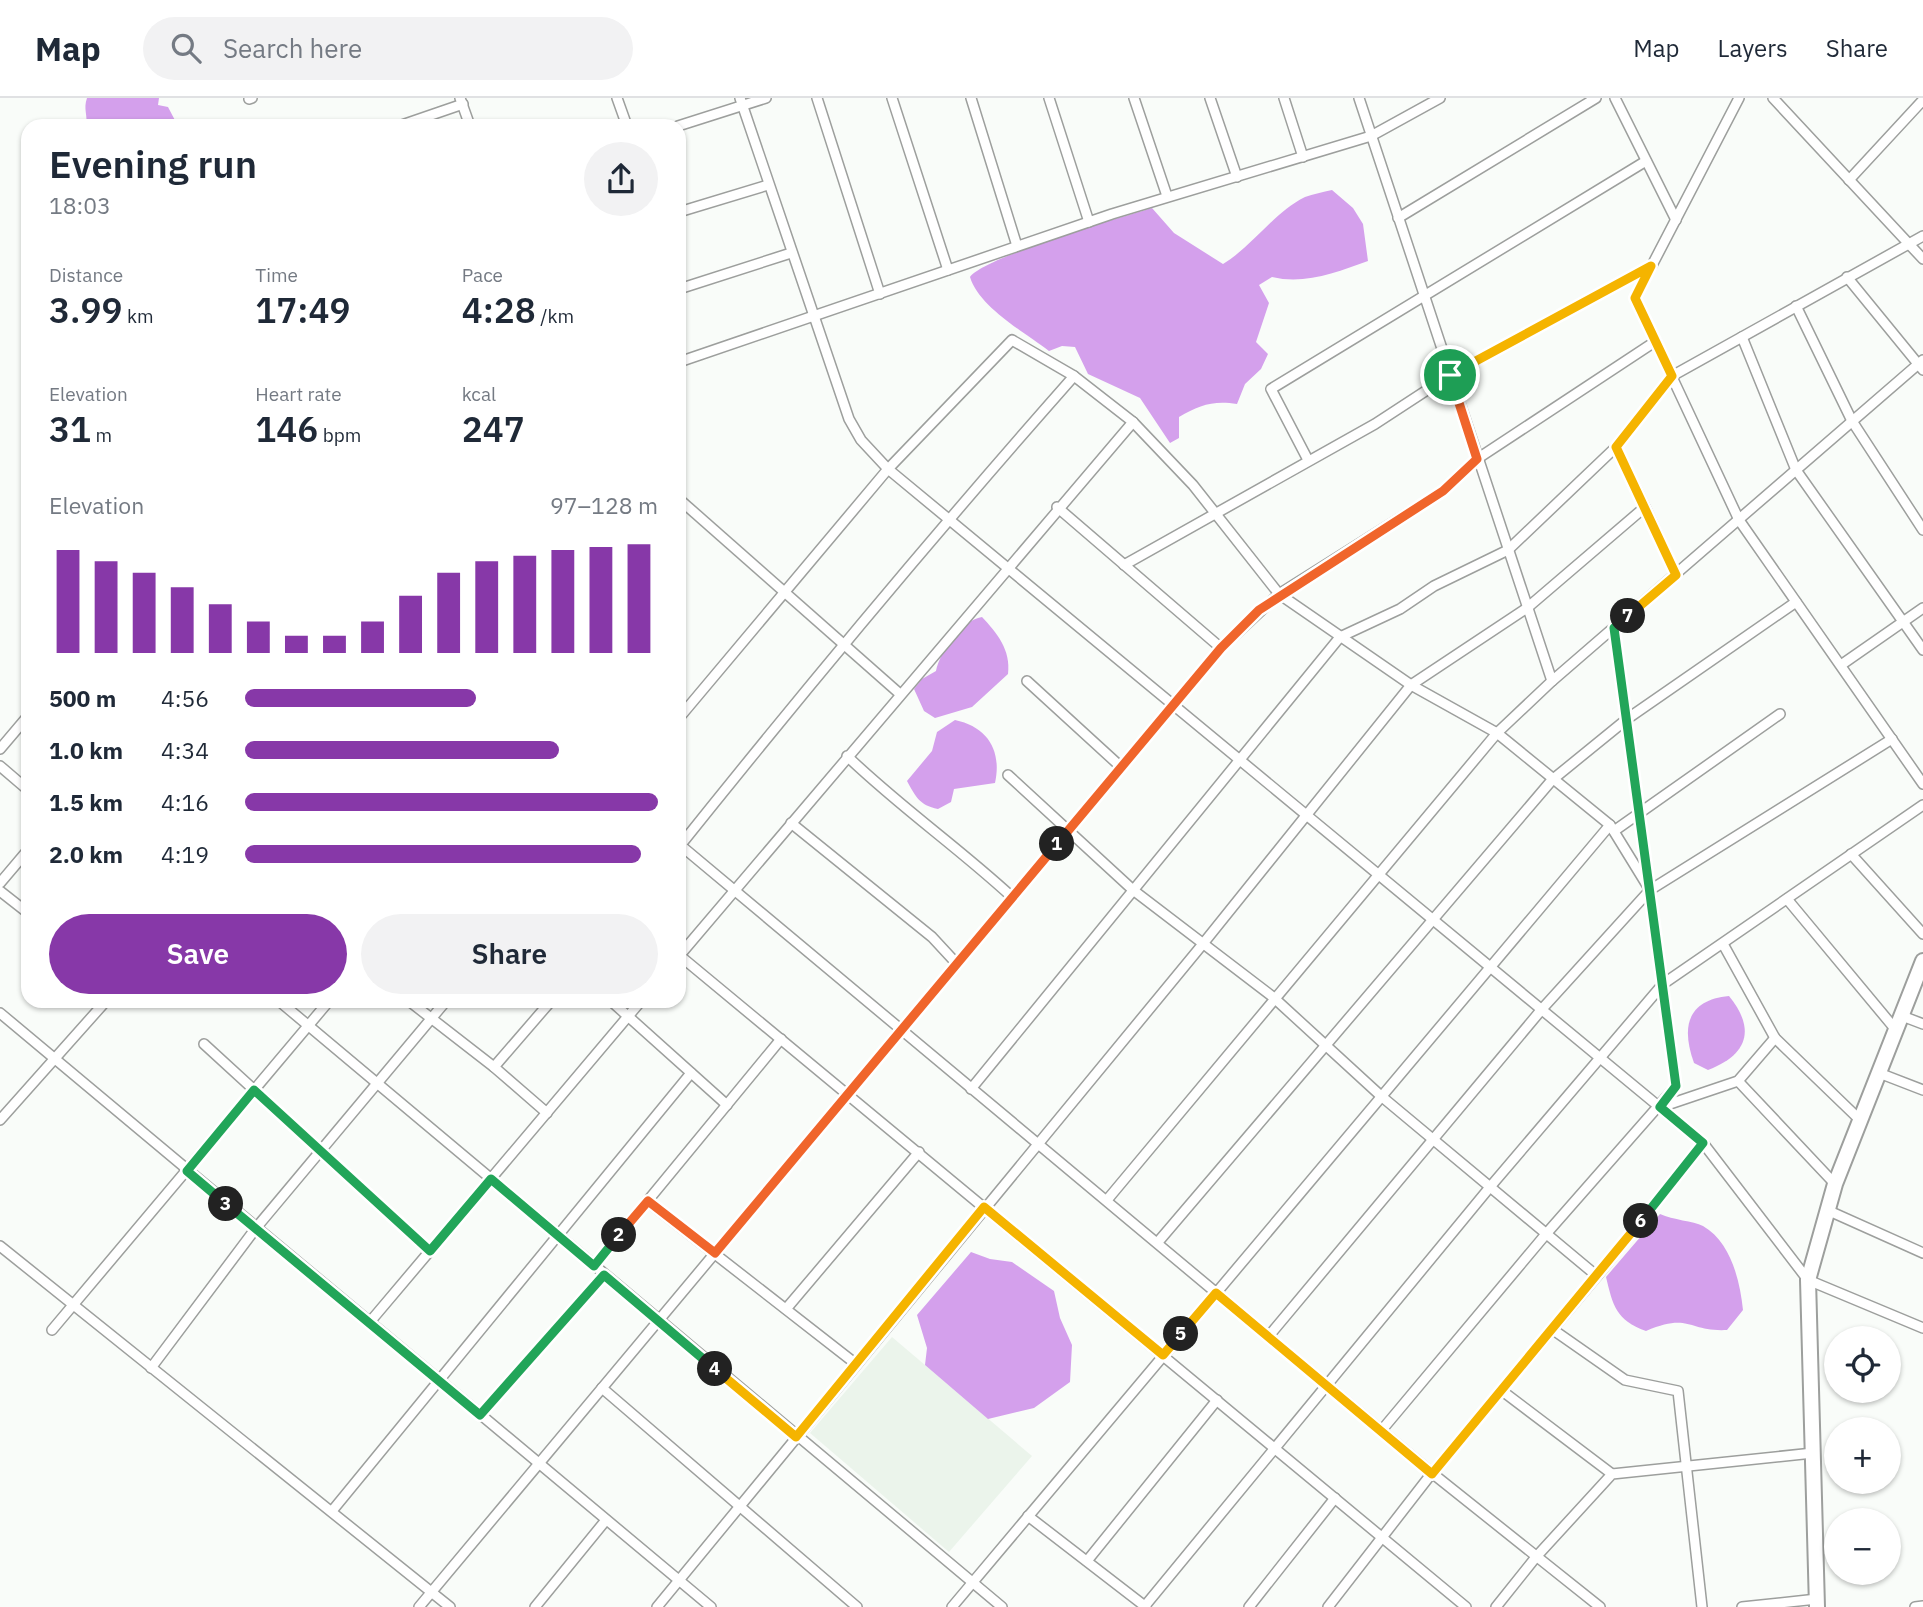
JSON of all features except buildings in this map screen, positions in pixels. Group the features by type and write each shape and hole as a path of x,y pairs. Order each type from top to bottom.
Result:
{"highway":[{"path":"1817,1603 1808,1280 1835,1184 1923,961"}],"street":[{"path":"617,98 624,119"},
{"path":"686,123 741,102 766,98"},
{"path":"817,98 880,294"},
{"path":"892,98 948,270"},
{"path":"971,98 1017,246"},
{"path":"1049,98 1089,222"},
{"path":"1134,98 1167,196"},
{"path":"1210,98 1237,177"},
{"path":"1284,98 1303,158"},
{"path":"1359,98 1552,681"},
{"path":"686,360 1167,196 1371,136 1440,98"},
{"path":"1398,218 1596,98"},
{"path":"1615,98 1676,220"},
{"path":"1739,98 1635,298 1739,520 1923,784"},
{"path":"1773,98 1923,259"},
{"path":"1849,180 1923,100"},
{"path":"416,119 461,101 467,119"},
{"path":"741,102 813,317 849,419 860,440 888,469 1380,873 1703,1143 1808,1280 1923,1328"},
{"path":"1308,460 1271,388 1646,160"},
{"path":"686,210 768,185"},
{"path":"971,1089 1340,637 1400,609 1434,586 1507,550 1616,447 1672,376 1923,236"},
{"path":"686,287 791,253"},
{"path":"1124,565 1375,424 1450,375 1651,266"},
{"path":"1107,1200 1497,733 1552,681 1852,421 1921,365 1847,277"},
{"path":"1796,306 1852,421 1919,517 1923,530"},
{"path":"1742,337 1796,470 1923,650"},
{"path":"686,710 888,469 1012,340 1074,376 1133,422 1193,485 1279,594 1411,685 1497,733 1612,828 1650,890"},
{"path":"419,1607 1221,648 1279,594 1443,491 1477,459 1656,341"},
{"path":"686,836 948,518 1074,376"},
{"path":"686,947 1057,507 1133,422"},
{"path":"1616,447 1676,575"},
{"path":"686,505 787,591 900,694"},
{"path":"1057,507 1221,648"},
{"path":"657,1607 1202,945 1411,685 1527,608 1644,507"},
{"path":"1158,1242 1552,780 1627,719 1796,602"},
{"path":"1840,665 1923,608"},
{"path":"1381,1431 1546,1234 1676,1086 1614,628"},
{"path":"1027,681 1121,767"},
{"path":"952,1607 1490,967 1612,828 1640,813 1780,714"},
{"path":"0,749 21,724"},
{"path":"1268,1337 1542,1009 1650,890 1892,739"},
{"path":"847,756 886,793 976,864 1012,897"},
{"path":"0,766 21,784"},
{"path":"1008,775 1054,814 1067,832 1133,890 1275,999 1381,1096 1597,1276"},
{"path":"1028,1516 1145,1607 1490,1187 1663,984 1923,805"},
{"path":"791,823 932,937 957,964"},
{"path":"686,851 902,1029 1036,1144 1158,1242 1432,1474 1600,1607"},
{"path":"1851,854 1923,934"},
{"path":"0,883 21,858"},
{"path":"0,891 21,908"},
{"path":"1787,899 1896,1030"},
{"path":"1723,944 1775,1038 1860,1121"},
{"path":"686,961 1466,1607"},
{"path":"0,1120 100,1008"},
{"path":"287,1008 1002,1607"},
{"path":"52,1330 323,1008"},
{"path":"417,1008 547,1112"},
{"path":"151,1368 256,1228 440,1008"},
{"path":"494,1067 545,1008"},
{"path":"619,1008 727,1105"},
{"path":"369,1323 635,1008"},
{"path":"0,1013 710,1607"},
{"path":"1902,1016 1923,1024"},
{"path":"1660,1107 1738,1081 1775,1038"},
{"path":"594,1266 781,1039"},
{"path":"204,1044 430,1251"},
{"path":"332,1511 691,1073"},
{"path":"1879,1073 1923,1090"},
{"path":"1738,1081 1835,1184"},
{"path":"1328,1607 1432,1474 1597,1276 1703,1143"},
{"path":"786,1309 919,1152"},
{"path":"648,1201 856,1364"},
{"path":"1827,1210 1923,1253"},
{"path":"0,1246 450,1607"},
{"path":"480,1415 604,1275"},
{"path":"1552,1329 1625,1380 1678,1391 1702,1607"},
{"path":"603,1388 857,1607"},
{"path":"1502,1390 1612,1474"},
{"path":"1087,1561 1217,1400"},
{"path":"1496,1607 1536,1557 1612,1474 1813,1453"},
{"path":"1249,1607 1335,1498"},
{"path":"535,1607 606,1520"},
{"path":"1742,1607 1817,1603"},
{"path":"1915,1607 1923,1606"}],"shaded area":[{"path":"87,98 159,98 158,105 168,107 174,119 86,119"},
{"path":"1332,190 1353,208 1363,224 1368,261 1309,278 1272,277 1259,285 1269,303 1256,342 1268,354 1261,369 1245,384 1237,404 1207,404 1179,417 1179,438 1170,443 1140,398 1088,374 1075,347 1062,346 1049,351 1015,327 983,299 970,277 1000,259 1026,249 1152,208 1174,233 1223,264 1294,204 1305,197"},
{"path":"982,617 998,636 1005,650 1008,674 972,707 935,718 924,711 914,689 922,679 936,671 947,646 959,630 974,619"},
{"path":"955,720 976,728 990,742 996,761 995,783 954,789 951,802 938,809 919,800 907,781 932,751 937,732"},
{"path":"1729,996 1743,1019 1744,1040 1732,1057 1708,1070 1694,1063 1688,1027 1696,1009 1704,1003"},
{"path":"1660,1214 1703,1226 1713,1233 1727,1252 1736,1275 1743,1310 1727,1330 1672,1323 1646,1331 1628,1322 1617,1311 1606,1277"},
{"path":"971,1252 990,1259 1012,1262 1054,1291 1060,1318 1072,1345 1070,1382 1034,1408 988,1419 925,1365 927,1348 917,1315"},
{"path":"892,1337 1032,1456 949,1552 810,1433"}],"route":[{"path":"1651,266 1635,298 1672,376 1616,447 1676,575 1614,628 1676,1086 1660,1107 1703,1143 1597,1276 1432,1474 1216,1293 1163,1355 984,1207 796,1437 604,1275 480,1415 187,1171 254,1090 430,1251 491,1179 594,1266 648,1201 715,1253 1221,648 1279,594 1443,491 1477,459 1450,375 1651,266"}]}
